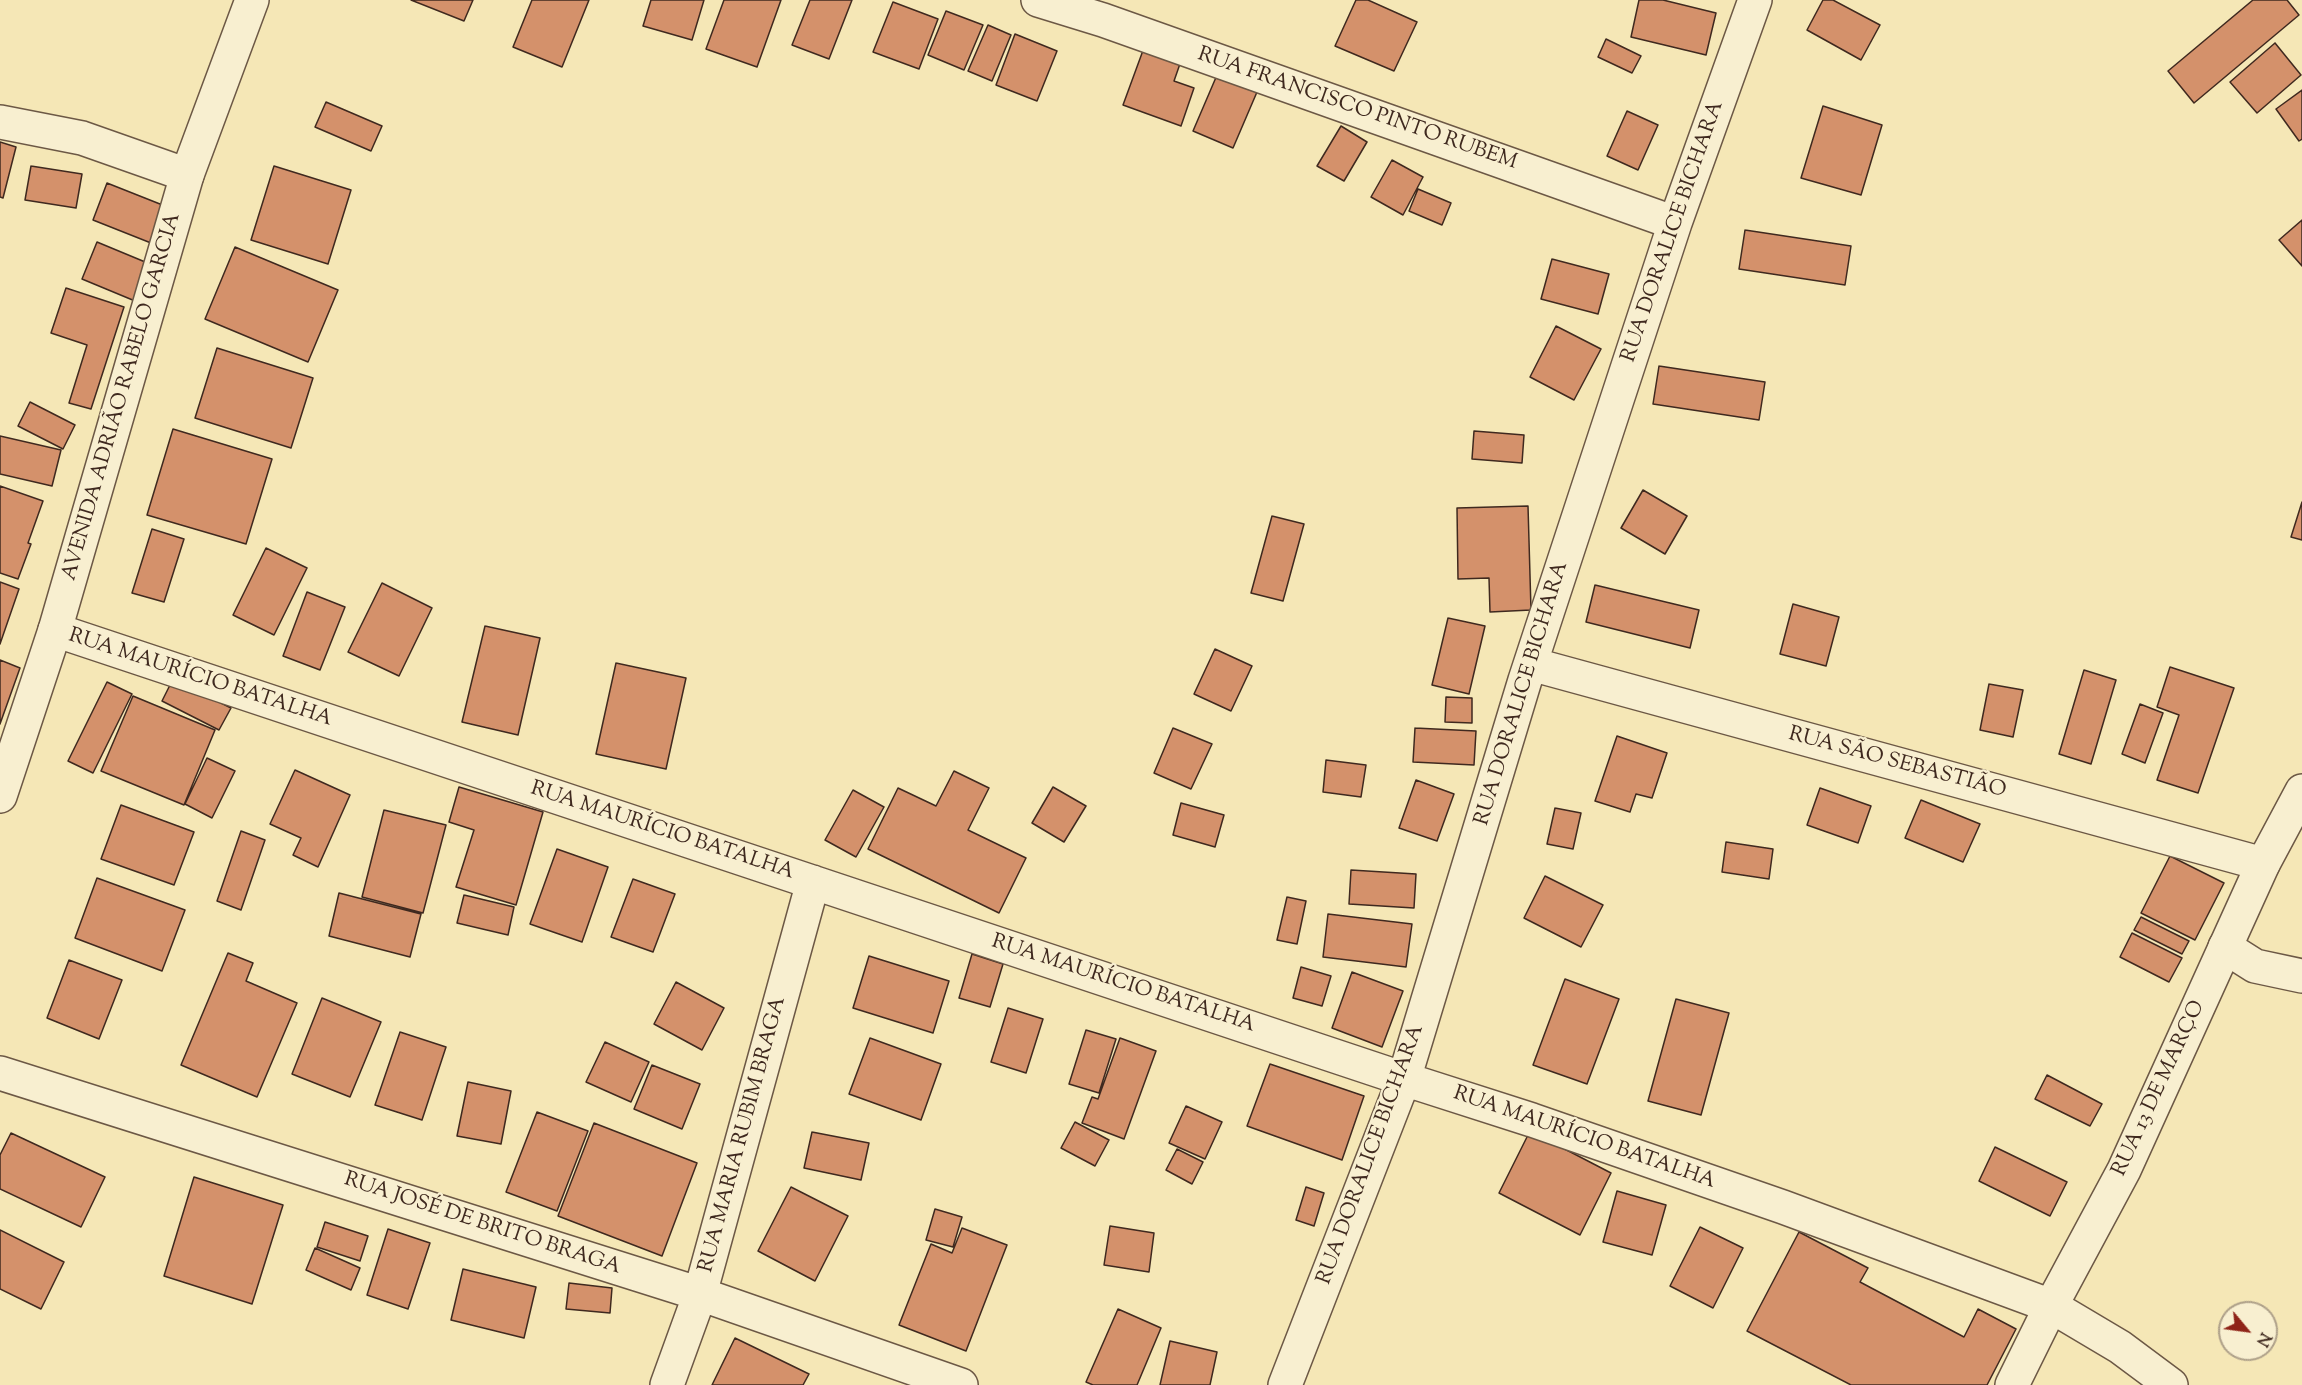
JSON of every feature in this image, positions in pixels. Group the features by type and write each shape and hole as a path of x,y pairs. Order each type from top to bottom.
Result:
{"street":[{"name":"AVENIDA ADRIÃO RABELO GARCIA","path":"0,796 55,630 187,175 252,0"},
{"name":"RUA FRANCISCO PINTO RUBEM","path":"1038,0 1106,10 1675,223"},
{"name":"RUA DORALICE BICHARA","path":"1285,1385 1404,1079 1531,664 1675,223 1755,0"},
{"path":"0,122 82,138 187,175"},
{"name":"RUA MAURÍCIO BATALHA","path":"55,630 1532,1120 1685,1173 2051,1306 2120,1347 2171,1385"},
{"name":"RUA SÃO SEBASTIÃO","path":"1531,664 2263,864"},
{"name":"RUA 13 DE MARÇO","path":"2012,1385 2051,1306 2124,1170 2263,864 2302,791"},
{"name":"RUA MARIA RUBIM BRAGA","path":"667,1385 700,1294 813,882"},
{"path":"2225,947 2255,966 2302,976"},
{"name":"RUA JOSÉ DE BRITO BRAGA","path":"0,1073 700,1294 961,1385"}],"building":[{"path":"411,0 473,0 464,21"},
{"path":"532,0 589,0 562,67 513,47"},
{"path":"651,0 704,0 692,40 643,26"},
{"path":"724,0 781,0 757,67 706,49"},
{"path":"810,0 852,0 829,59 792,45"},
{"path":"1356,0 1368,0 1417,22 1394,71 1335,46"},
{"path":"1639,0 1663,0 1716,13 1706,55 1631,37"},
{"path":"1823,0 1833,0 1880,25 1861,60 1807,30"},
{"path":"2253,0 2287,0 2299,15 2194,103 2168,71"},
{"path":"893,2 938,19 919,69 873,52"},
{"path":"946,11 983,25 964,70 928,55"},
{"path":"988,25 1011,35 992,81 968,71"},
{"path":"1015,34 1057,51 1037,101 996,85"},
{"path":"1606,39 1641,56 1632,73 1598,57"},
{"path":"2275,43 2301,75 2257,113 2230,82"},
{"path":"1145,45 1182,58 1174,81 1194,88 1181,126 1123,105"},
{"path":"1220,68 1260,85 1233,148 1193,131"},
{"path":"2302,90 2302,139 2299,141 2276,109"},
{"path":"326,102 382,126 371,151 315,127"},
{"path":"1823,106 1882,125 1861,195 1801,178"},
{"path":"1627,111 1658,125 1638,170 1607,156"},
{"path":"1341,126 1367,142 1344,181 1317,166"},
{"path":"0,142 16,147 3,198 0,197"},
{"path":"1392,160 1423,177 1403,215 1371,197"},
{"path":"31,166 82,174 76,208 25,200"},
{"path":"274,166 351,190 328,264 251,240"},
{"path":"107,183 165,206 151,243 93,220"},
{"path":"1418,189 1451,203 1442,225 1409,211"},
{"path":"2302,220 2302,266 2279,240"},
{"path":"1745,230 1851,246 1845,285 1739,269"},
{"path":"97,242 150,264 135,301 82,279"},
{"path":"235,247 338,290 308,362 205,319"},
{"path":"1552,259 1609,274 1598,314 1541,299"},
{"path":"66,288 124,307 91,409 69,403 87,345 51,333"},
{"path":"1556,326 1601,349 1574,400 1530,377"},
{"path":"217,348 313,378 291,448 195,418"},
{"path":"1659,366 1765,382 1759,420 1653,404"},
{"path":"30,402 75,425 63,449 18,426"},
{"path":"173,429 272,459 246,544 147,515"},
{"path":"1474,431 1524,435 1522,463 1472,459"},
{"path":"0,436 61,450 52,486 0,474"},
{"path":"0,486 43,501 18,579 0,573"},
{"path":"1643,490 1687,516 1665,554 1621,528"},
{"path":"2302,502 2302,540 2291,537"},
{"path":"1528,506 1531,610 1490,612 1489,578 1458,579 1457,508"},
{"path":"1272,516 1304,524 1283,601 1251,593"},
{"path":"152,529 184,539 164,602 132,593"},
{"path":"266,548 307,568 274,635 233,615"},
{"path":"0,582 19,589 0,644"},
{"path":"382,583 432,608 399,676 348,652"},
{"path":"1595,585 1699,610 1690,648 1586,622"},
{"path":"307,592 345,607 320,670 283,656"},
{"path":"1793,604 1839,617 1826,666 1780,654"},
{"path":"1448,618 1485,626 1469,694 1432,685"},
{"path":"485,626 540,638 518,735 462,722"},
{"path":"1215,649 1252,666 1231,711 1194,694"},
{"path":"0,660 20,668 0,724"},
{"path":"616,663 686,678 666,769 596,754"},
{"path":"2170,667 2234,688 2198,793 2157,780 2179,715 2157,707"},
{"path":"2084,670 2116,680 2091,764 2059,754"},
{"path":"173,679 231,708 219,730 162,701"},
{"path":"107,682 132,694 93,773 68,761"},
{"path":"1989,684 2023,690 2013,737 1980,730"},
{"path":"133,696 215,730 184,805 101,771"},
{"path":"1446,697 1472,698 1472,723 1445,722"},
{"path":"2140,704 2163,713 2145,763 2122,754"},
{"path":"1173,728 1212,744 1191,789 1154,773"},
{"path":"1415,728 1476,731 1474,765 1413,762"},
{"path":"1617,736 1667,753 1652,798 1636,794 1630,812 1595,801"},
{"path":"207,758 235,771 212,818 185,804"},
{"path":"1326,760 1366,765 1361,797 1323,792"},
{"path":"295,770 350,795 318,867 293,855 301,838 270,824"},
{"path":"954,771 989,788 968,830 1026,858 999,913 868,849 898,788 936,806"},
{"path":"1416,780 1454,794 1437,841 1399,828"},
{"path":"459,787 543,812 516,905 456,887 474,830 449,822"},
{"path":"1053,787 1086,806 1064,842 1032,823"},
{"path":"1820,788 1871,806 1858,843 1807,825"},
{"path":"853,790 884,807 856,857 825,840"},
{"path":"1921,800 1980,824 1963,862 1905,838"},
{"path":"1181,803 1224,815 1215,847 1173,835"},
{"path":"121,805 194,832 174,885 101,859"},
{"path":"1555,808 1581,813 1573,849 1547,844"},
{"path":"384,810 446,825 423,913 362,897"},
{"path":"241,831 265,840 241,910 217,901"},
{"path":"1726,842 1773,849 1769,879 1722,872"},
{"path":"557,849 608,867 582,942 530,924"},
{"path":"2170,856 2224,883 2195,940 2141,913"},
{"path":"1351,870 1416,874 1414,908 1349,904"},
{"path":"1545,876 1603,905 1581,947 1524,918"},
{"path":"97,878 185,910 162,971 75,938"},
{"path":"633,879 675,894 653,952 611,937"},
{"path":"339,893 421,914 410,957 329,936"},
{"path":"464,895 514,907 508,935 457,923"},
{"path":"1287,897 1306,901 1297,944 1277,940"},
{"path":"1328,914 1412,924 1406,967 1323,957"},
{"path":"2141,917 2189,941 2182,954 2134,930"},
{"path":"2132,933 2182,958 2169,982 2120,957"},
{"path":"228,953 253,963 246,981 297,1003 257,1097 181,1065"},
{"path":"972,954 1003,964 990,1007 959,998"},
{"path":"869,956 949,981 933,1033 853,1008"},
{"path":"69,960 122,980 99,1039 47,1018"},
{"path":"1301,967 1331,976 1322,1006 1293,998"},
{"path":"1352,972 1403,991 1382,1047 1332,1028"},
{"path":"1565,979 1619,999 1587,1084 1533,1065"},
{"path":"676,982 724,1008 702,1050 654,1024"},
{"path":"322,998 381,1022 350,1097 292,1074"},
{"path":"1676,999 1729,1013 1701,1115 1648,1101"},
{"path":"1008,1008 1043,1019 1026,1073 991,1062"},
{"path":"1086,1030 1116,1039 1099,1093 1069,1084"},
{"path":"400,1032 446,1047 422,1120 375,1105"},
{"path":"870,1038 941,1064 921,1120 849,1094"},
{"path":"1120,1038 1156,1051 1124,1139 1082,1123 1092,1097 1098,1099"},
{"path":"605,1042 649,1062 631,1102 586,1082"},
{"path":"1270,1064 1364,1096 1342,1160 1247,1126"},
{"path":"652,1065 700,1084 682,1129 634,1109"},
{"path":"2047,1075 2102,1104 2090,1126 2035,1099"},
{"path":"468,1082 511,1091 501,1144 457,1136"},
{"path":"1186,1106 1222,1122 1205,1159 1169,1143"},
{"path":"537,1112 588,1131 557,1211 506,1192"},
{"path":"1075,1122 1109,1140 1095,1166 1061,1148"},
{"path":"594,1123 697,1163 662,1256 558,1216"},
{"path":"1530,1131 1611,1173 1580,1235 1499,1193"},
{"path":"812,1132 869,1143 861,1180 804,1168"},
{"path":"11,1133 105,1177 81,1227 0,1189 0,1155"},
{"path":"1995,1147 2067,1182 2050,1216 1979,1181"},
{"path":"1177,1149 1203,1162 1192,1184 1166,1170"},
{"path":"194,1177 283,1205 252,1304 164,1276"},
{"path":"791,1187 848,1216 815,1281 758,1251"},
{"path":"1306,1187 1324,1193 1314,1226 1296,1220"},
{"path":"1617,1191 1666,1205 1652,1255 1603,1242"},
{"path":"935,1209 962,1217 953,1247 926,1240"},
{"path":"325,1222 368,1236 360,1261 317,1247"},
{"path":"1110,1226 1154,1233 1149,1272 1104,1265"},
{"path":"1700,1227 1743,1248 1713,1308 1670,1286"},
{"path":"962,1228 1007,1245 966,1351 899,1325 931,1244 952,1253"},
{"path":"388,1229 430,1243 408,1309 367,1295"},
{"path":"0,1230 64,1262 41,1309 0,1289"},
{"path":"1799,1232 1868,1268 1860,1282 1964,1337 1978,1309 2016,1329 1987,1385 1851,1385 1747,1331"},
{"path":"315,1248 360,1268 351,1290 306,1270"},
{"path":"463,1269 536,1287 524,1338 451,1320"},
{"path":"569,1283 612,1288 610,1313 566,1309"},
{"path":"1118,1309 1161,1328 1137,1385 1093,1385 1086,1382"},
{"path":"735,1338 809,1374 803,1385 712,1385"},
{"path":"1170,1341 1217,1352 1210,1385 1160,1385"}]}
